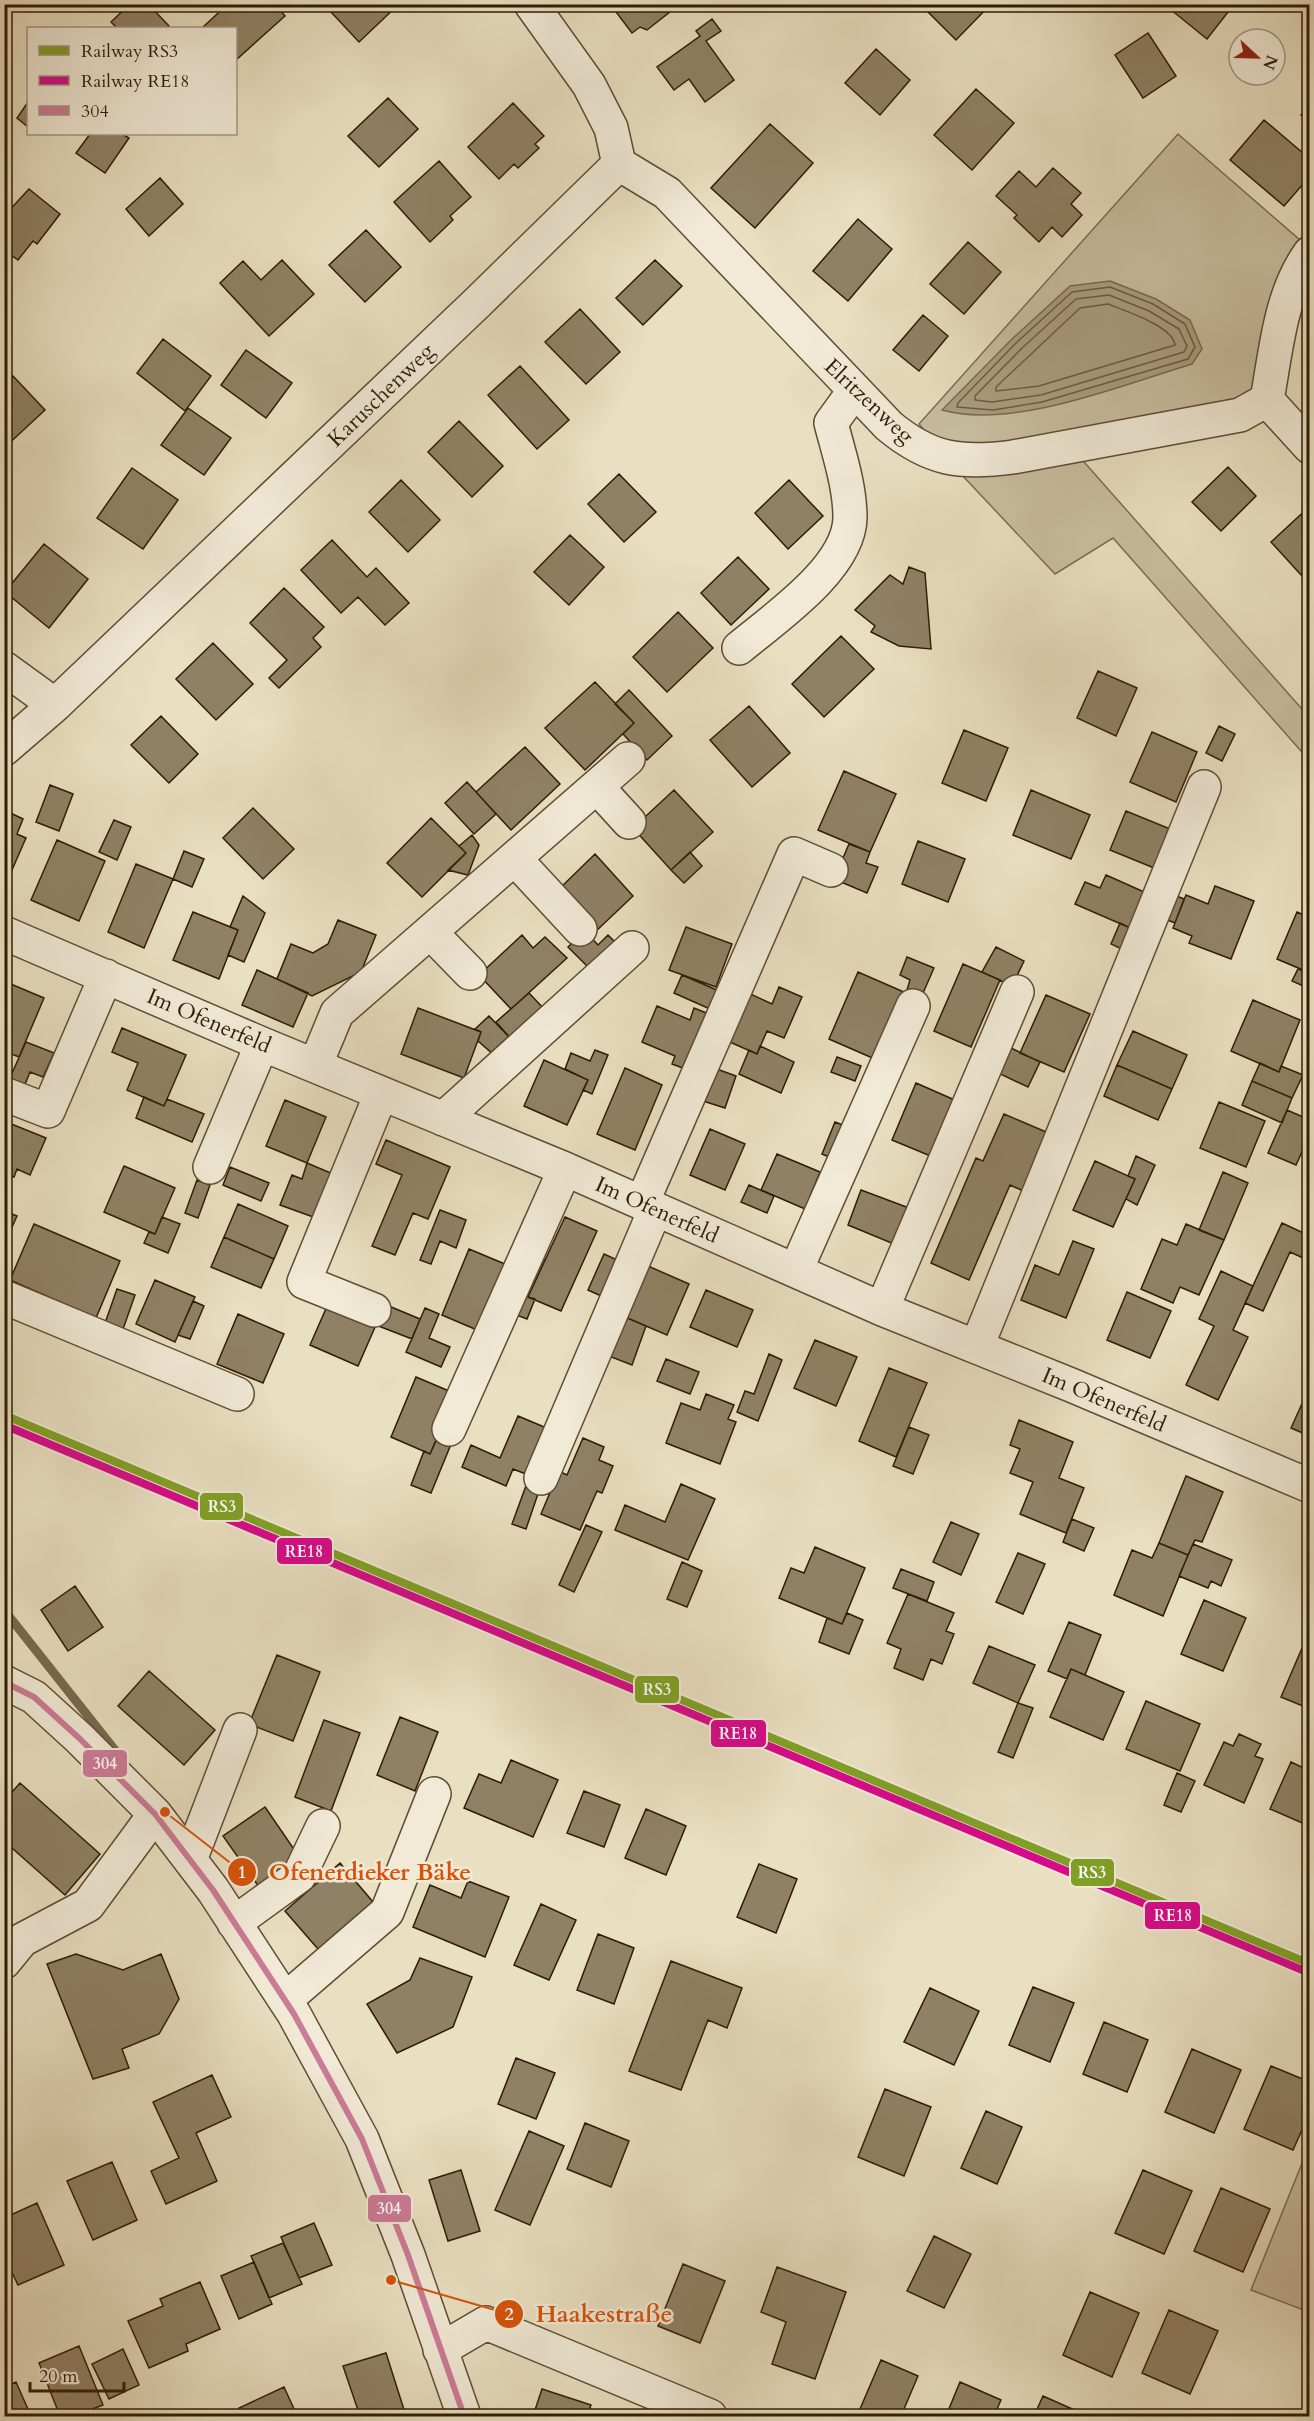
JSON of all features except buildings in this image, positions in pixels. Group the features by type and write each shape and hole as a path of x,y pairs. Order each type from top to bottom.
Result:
{"street":[{"path":"531,4 589,85 610,128 619,164"},
{"name":"Elritzenweg","path":"619,164 667,193 889,426 909,443 931,454 946,458 986,460 1240,415 1267,400"},
{"name":"Karuschenweg","path":"4,749 55,705 477,303 619,164"},
{"path":"1310,253 1297,270 1290,292 1267,400 1310,447"},
{"path":"739,648 823,576 843,546 850,521 848,495 831,423 855,390"},
{"path":"4,668 55,705"},
{"path":"315,1066 337,1013 586,794 598,788 628,759"},
{"path":"977,1346 1204,787"},
{"path":"598,788 629,822"},
{"path":"541,1478 649,1206 794,854 831,870"},
{"path":"514,858 579,929"},
{"path":"430,932 470,973"},
{"name":"Im Ofenerfeld","path":"4,933 262,1044 565,1169 882,1309 977,1346 1310,1486"},
{"path":"443,1119 632,948"},
{"path":"4,1094 48,1111 106,976"},
{"path":"882,1309 1017,992"},
{"path":"796,1270 913,1006"},
{"path":"210,1167 262,1044"},
{"path":"374,1310 304,1282 381,1094"},
{"path":"449,1429 565,1169"},
{"path":"4,1298 237,1394"},
{"path":"4,1682 34,1697 79,1738 155,1814 190,1860 285,2000 362,2139 408,2255 464,2416"},
{"path":"190,1860 240,1730"},
{"path":"285,2000 387,1912 434,1794"},
{"path":"4,1962 22,1940 88,1905 155,1814"},
{"path":"234,1923 299,1876 323,1826"},
{"path":"440,2350 486,2323 710,2416"}],"shaded area":[{"path":"1178,134 1300,240 1289,264 1255,387 1232,405 1016,450 932,440 919,424"},
{"path":"1070,446 1309,717 1309,760 1113,538 1055,574 946,458"},
{"path":"1309,2146 1309,2312 1251,2290"}],"water":[{"path":"1110,281 1156,299 1190,320 1202,349 1192,364 1101,393 1034,410 970,415 942,410 1011,340 1070,286"}],"waterway":[{"path":"4,1610 122,1759"}],"rail line":[{"name":"RS3","path":"4,1415 1310,1964"},
{"name":"RE18","path":"4,1425 1307,1972"}],"transit line":[{"name":"304","path":"4,1682 34,1697 79,1738 155,1814 213,1890 294,2014 362,2139 408,2255 464,2416"}],"place":[{"name":"Ofenerdieker Bäke","path":"165,1812"},
{"name":"Haakestraße","path":"391,2280"}]}
